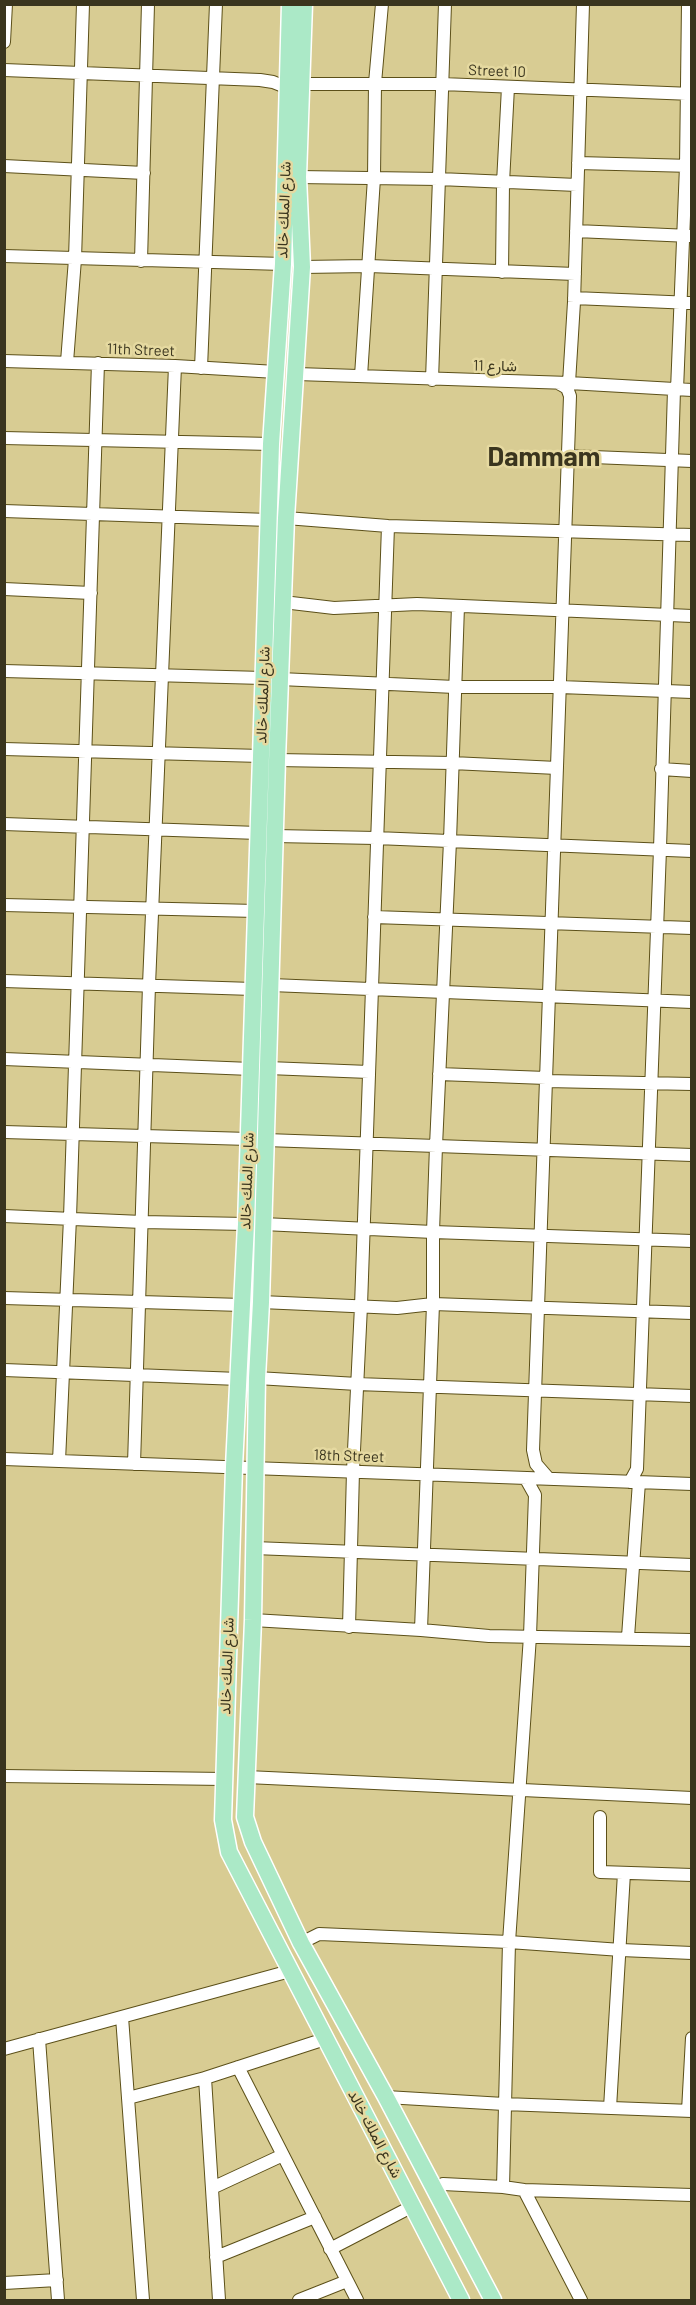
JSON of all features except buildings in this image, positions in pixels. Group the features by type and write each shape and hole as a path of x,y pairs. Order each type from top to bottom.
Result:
{"main road":[{"name":"شارع الملك خالد","path":"272,678 283,602 302,267 290,4"},
{"path":"295,86 304,4"},
{"name":"شارع الملك خالد","path":"295,86 272,444 269,520 272,678 269,758 258,832 246,1224 234,1467 223,1820 229,1852 461,2301"},
{"path":"276,372 297,374"},
{"name":"شارع الملك خالد","path":"269,758 275,836 257,1378 253,1620 245,1817 253,1842 301,1943 386,2097 493,2301"}],"street":[{"path":"4,42 6,4"},
{"path":"67,363 75,259 83,4"},
{"path":"141,261 148,4"},
{"path":"201,368 211,78 216,4"},
{"path":"361,376 374,178 375,83 382,4"},
{"path":"432,380 446,4"},
{"path":"549,1479 536,1464 533,1450 570,396 563,383 574,298 583,4"},
{"path":"628,1637 633,1562 634,1482 660,849 670,534 670,460 675,390 686,303 689,12"},
{"name":"Street 10","path":"4,70 260,80 295,86 375,83 442,84 689,94"},
{"path":"502,272 502,183 508,87"},
{"path":"578,163 689,166"},
{"path":"4,166 144,173"},
{"path":"298,177 439,178 502,183 577,185"},
{"path":"576,231 687,236"},
{"path":"4,256 283,264"},
{"path":"302,267 369,266 575,274"},
{"path":"574,298 686,303"},
{"name":"11th Street","path":"4,361 175,366 276,372"},
{"path":"59,1461 78,983 98,363"},
{"path":"134,1464 149,986 175,366"},
{"name":"شارع 11","path":"297,374 692,390"},
{"path":"4,438 272,444"},
{"path":"568,456 692,461"},
{"path":"4,511 269,520"},
{"path":"286,518 388,526 692,535"},
{"path":"349,1627 352,1472 361,1306 388,526"},
{"path":"4,590 91,593"},
{"path":"283,602 334,608 417,604 692,616"},
{"path":"421,1630 434,1304 433,1232 436,1146 459,606"},
{"path":"4,671 272,678 455,687 560,687 692,692"},
{"path":"4,748 84,749 557,768"},
{"path":"661,770 692,771"},
{"path":"4,824 258,832"},
{"path":"275,836 692,850"},
{"path":"4,905 256,911"},
{"path":"374,917 692,928"},
{"path":"4,981 253,989"},
{"path":"271,984 692,1002"},
{"path":"4,1059 251,1070"},
{"path":"268,1068 369,1072"},
{"path":"439,1074 692,1084"},
{"path":"4,1132 249,1139"},
{"path":"266,1140 692,1155"},
{"path":"4,1216 246,1224 249,1239 251,1294 261,1302 397,1308 434,1304 692,1313"},
{"path":"263,1224 692,1241"},
{"path":"4,1298 242,1305"},
{"path":"4,1370 239,1379"},
{"path":"257,1378 357,1384 692,1396"},
{"path":"4,1465 5,1459"},
{"name":"18th Street","path":"5,1459 692,1484"},
{"path":"503,2187 509,1942 530,1636 535,1495 526,1479"},
{"path":"254,1548 352,1550 532,1560 692,1565"},
{"path":"253,1620 489,1636 692,1640"},
{"path":"4,1776 224,1779"},
{"path":"247,1777 692,1798"},
{"path":"600,1817 600,1872 692,1875"},
{"path":"610,2108 624,1873"},
{"path":"301,1943 319,1934 692,1953"},
{"path":"4,2049 290,1971"},
{"path":"122,2016 143,2301"},
{"path":"386,2097 690,2111 692,2038"},
{"path":"39,2039 58,2301"},
{"path":"128,2098 205,2078 325,2039"},
{"path":"238,2067 357,2301"},
{"path":"205,2078 219,2301"},
{"path":"212,2188 283,2155"},
{"path":"435,2190 443,2184 524,2190 692,2195"},
{"path":"524,2190 581,2301"},
{"path":"330,2248 413,2206"},
{"path":"216,2257 315,2217"},
{"path":"4,2283 57,2280"},
{"path":"299,2301 347,2281"}],"district":[{"name":"Dammam","path":"544,457"}]}
